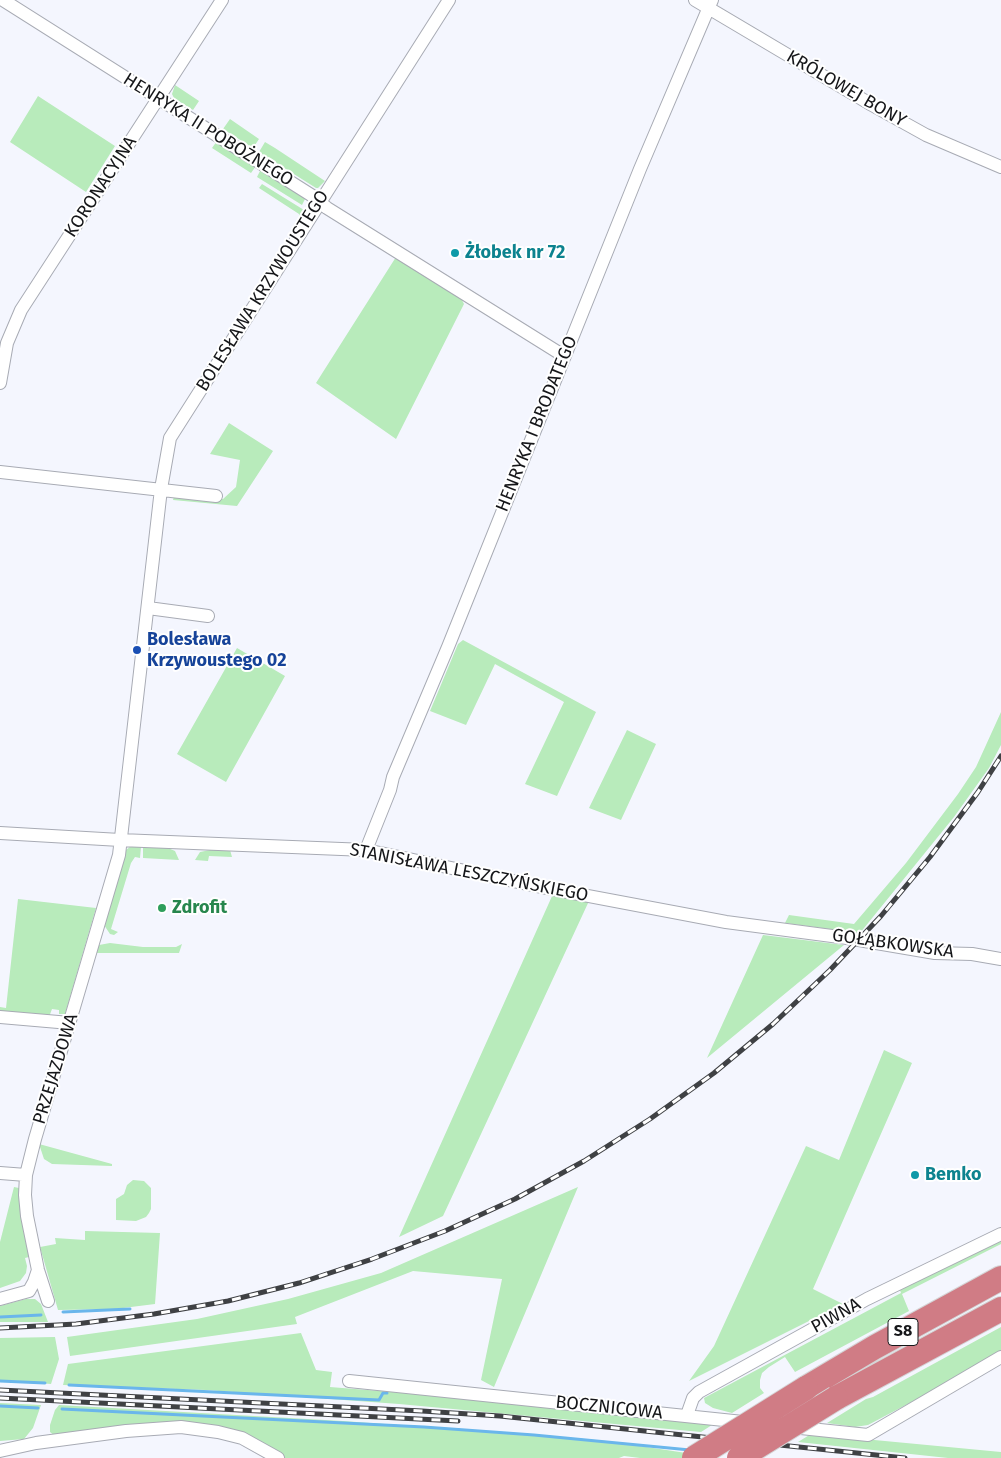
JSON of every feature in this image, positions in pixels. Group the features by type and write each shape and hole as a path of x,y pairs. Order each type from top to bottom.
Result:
{"highway":[{"name":"S8","path":"694,1458 875,1347 1001,1278"},
{"name":"S8","path":"739,1458 836,1398 1001,1309"}],"street":[{"name":"HENRYKA II POBOŻNEGO","path":"3,0 311,195 319,203 564,356"},
{"name":"KORONACYJNA","path":"0,383 7,343 21,310 222,0"},
{"name":"BOLESŁAWA KRZYWOUSTEGO","path":"120,840 161,489 170,438 449,0"},
{"name":"KRÓLOWEJ BONY","path":"695,0 711,4 872,105 926,135 1001,167"},
{"name":"HENRYKA I BRODATEGO","path":"366,850 390,790 393,777 640,169 711,4"},
{"path":"0,472 216,496"},
{"path":"148,608 208,616"},
{"name":"STANISŁAWA LESZCZYŃSKIEGO","path":"0,833 366,850 556,890 726,922 786,930"},
{"name":"PRZEJAZDOWA","path":"48,1301 38,1270 27,1216 26,1175 116,866 120,840"},
{"name":"GOŁĄBKOWSKA","path":"786,930 935,952 972,954 1001,959"},
{"path":"0,1017 70,1023"},
{"path":"0,1173 26,1175"},
{"name":"PIWNA","path":"687,1415 689,1407 699,1392 867,1299 1001,1234"},
{"path":"0,1299 29,1291 38,1270"},
{"name":"BOCZNICOWA","path":"349,1381 868,1435 1001,1357"},
{"path":"0,1451 36,1443 126,1431 181,1427 218,1432 242,1438 278,1458"}],"green space":[{"path":"175,85 199,101 193,110 174,98 172,94"},
{"path":"38,96 115,146 86,192 10,142"},
{"path":"230,119 259,139 253,148 223,129"},
{"path":"217,141 256,166 251,173 212,148"},
{"path":"265,142 325,181 316,188 259,152"},
{"path":"261,169 306,197 302,205 257,177"},
{"path":"262,184 304,210 305,212 300,220 299,214 259,188"},
{"path":"396,257 461,298 464,304 396,439 316,383"},
{"path":"229,423 273,451 237,506 173,500 174,496 223,499 236,487 240,460 210,454"},
{"path":"463,640 596,712 557,796 525,784 564,702 495,664 466,725 430,711 458,644"},
{"path":"237,648 285,676 226,782 177,754"},
{"path":"1001,712 1001,745 989,768 954,817 860,933 785,923 789,915 854,924 906,863 958,794 976,767"},
{"path":"627,730 656,744 621,820 589,808"},
{"path":"131,846 141,847 140,858 135,857 131,863 111,929 118,932 114,935 110,934 104,925 126,850"},
{"path":"143,847 168,848 175,851 179,860 143,858"},
{"path":"211,849 230,850 232,857 209,856 208,861 195,860 200,852"},
{"path":"553,894 589,901 443,1216 399,1237"},
{"path":"18,899 96,908 65,1014 59,1014 59,1010 52,1009 49,1017 0,1012 0,1007 6,1008"},
{"path":"763,935 844,945 707,1058"},
{"path":"110,943 143,947 176,947 182,944 179,953 96,953 99,945"},
{"path":"884,1050 912,1063 813,1289 843,1304 689,1381 714,1346 806,1146 839,1160"},
{"path":"39,1144 112,1164 112,1166 52,1164 44,1159"},
{"path":"133,1180 144,1181 151,1188 151,1209 146,1217 136,1221 116,1220 116,1199 124,1194 127,1185"},
{"path":"14,1187 19,1188 23,1229 29,1257 25,1258 26,1273 20,1281 0,1288 0,1242"},
{"path":"578,1187 494,1387 481,1380 502,1279 413,1271 295,1317 297,1324 70,1356 67,1337 197,1319 288,1299 381,1273"},
{"path":"85,1231 160,1233 155,1304 115,1309 58,1310 40,1247 56,1244 55,1238 85,1240"},
{"path":"1001,1241 1001,1244 902,1294 909,1311 795,1372 785,1357 769,1367 762,1373 760,1380 760,1388 764,1393 732,1413 713,1408 705,1403 704,1398 901,1293 900,1290"},
{"path":"26,1299 35,1299 41,1304 48,1322 0,1322 0,1306"},
{"path":"1001,1327 1001,1352 938,1388 868,1425 855,1427 827,1423 866,1399 873,1397"},
{"path":"301,1333 316,1370 332,1372 330,1387 492,1400 703,1422 712,1425 701,1432 399,1404 206,1390 63,1385 68,1364"},
{"path":"55,1337 59,1359 51,1384 0,1380 0,1338"},
{"path":"0,1403 41,1405 33,1428 24,1439 0,1441"},
{"path":"59,1405 343,1421 538,1435 607,1441 719,1458 640,1458 624,1456 619,1458 285,1458 235,1431 55,1436 50,1432 50,1425 55,1410"},
{"path":"811,1434 1001,1452 1001,1458 948,1458 798,1442"}],"waterway":[{"path":"63,1312 130,1309"},
{"path":"0,1317 41,1315"},
{"path":"0,1381 45,1383"},
{"path":"69,1385 379,1400 383,1393 387,1393"},
{"path":"0,1406 38,1408"},
{"path":"62,1409 424,1427 534,1435 690,1450"}],"railway":[{"path":"0,1328 76,1324 154,1314 228,1301 299,1283 372,1259 445,1231 515,1199 584,1161 650,1119 714,1073 773,1024 830,970 881,916 930,857 978,792 1001,756"},
{"path":"0,1390 500,1416 905,1458"},
{"path":"0,1398 458,1421"}],"place":[{"name":"Żłobek nr 72","path":"455,253"},
{"name":"Bolesława Krzywoustego 02","path":"137,650"},
{"name":"Zdrofit","path":"162,908"},
{"name":"Bemko","path":"915,1175"}]}
